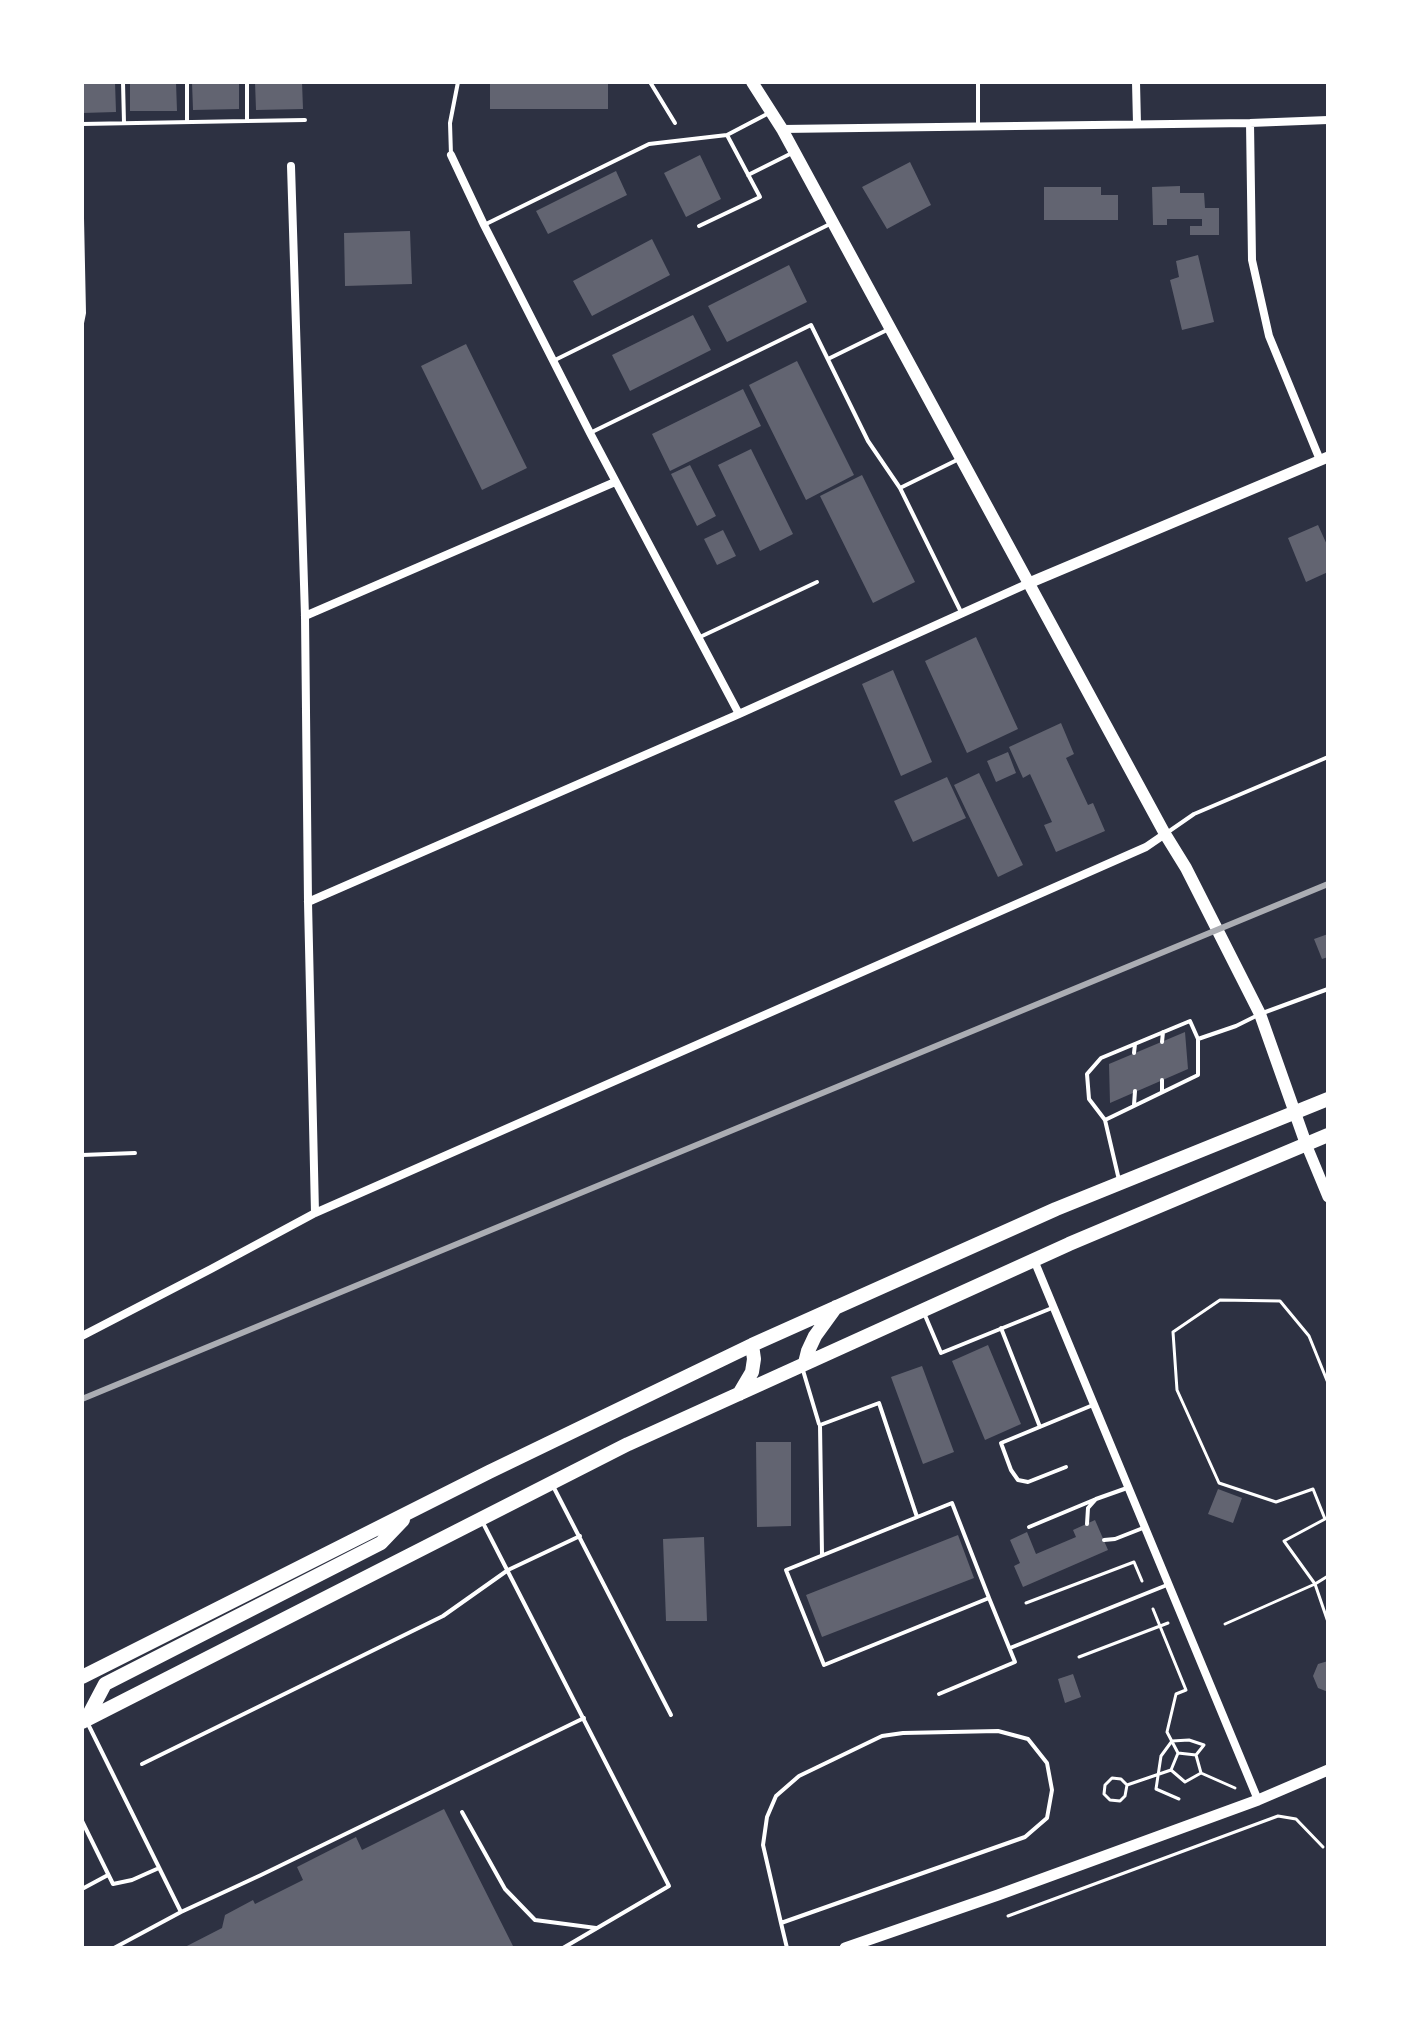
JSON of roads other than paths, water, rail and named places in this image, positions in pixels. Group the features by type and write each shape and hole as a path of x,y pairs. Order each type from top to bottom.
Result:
{"main road":[{"path":"752,82 782,129 1186,868 1260,1014 1306,1144"},
{"path":"82,1677 489,1472 752,1345 1056,1209 1328,1099"},
{"path":"84,1721 628,1444 1034,1260 1328,1135"},
{"path":"804,1364 815,1336 836,1307"},
{"path":"738,1394 752,1372 752,1345"},
{"path":"84,1721 105,1684 381,1543 412,1512"}],"street":[{"path":"1136,82 1137,124"},
{"path":"782,129 1328,120"},
{"path":"308,902 739,714 1029,583 1324,458 1269,336 1252,260 1250,123"},
{"path":"451,155 615,482 739,714"},
{"path":"291,166 305,616 315,1213"},
{"path":"305,616 615,482"},
{"path":"82,1336 315,1213 1146,847 1165,834"},
{"path":"1306,1144 1328,1197"},
{"path":"1034,1260 1258,1800"},
{"path":"845,1948 1258,1800 1328,1770"}],"lane":[{"path":"123,82 124,123"},
{"path":"187,82 187,122"},
{"path":"247,82 247,121"},
{"path":"451,155 450,123 458,82"},
{"path":"650,82 675,123"},
{"path":"978,82 978,126"},
{"path":"484,225 649,144 727,135 771,112"},
{"path":"82,124 305,120"},
{"path":"699,226 760,197 727,135"},
{"path":"748,175 794,151"},
{"path":"82,218 82,323"},
{"path":"553,361 833,223"},
{"path":"590,433 811,325 868,441 900,488 962,614"},
{"path":"828,359 891,328"},
{"path":"900,488 961,458"},
{"path":"698,638 817,582"},
{"path":"1165,834 1194,814 1328,757"},
{"path":"1198,1039 1328,989"},
{"path":"1105,1120 1198,1075 1198,1039 1190,1021 1101,1058 1087,1074 1089,1099 1105,1120 1120,1183"},
{"path":"1162,1042 1163,1032"},
{"path":"1134,1053 1135,1044"},
{"path":"1162,1080 1162,1092"},
{"path":"1134,1106 1135,1091"},
{"path":"82,1155 135,1153"},
{"path":"923,1311 941,1353 1055,1306"},
{"path":"1001,1328 1040,1427"},
{"path":"804,1364 820,1425 822,1555"},
{"path":"820,1425 879,1403 917,1517"},
{"path":"1066,1467 1028,1482 1018,1480 1001,1443 1095,1404"},
{"path":"552,1483 671,1715"},
{"path":"1029,1527 1129,1487"},
{"path":"1087,1524 1088,1508 1096,1499"},
{"path":"939,1694 1015,1662 952,1503 786,1570 824,1665 989,1598"},
{"path":"481,1519 669,1886 563,1948"},
{"path":"1104,1540 1145,1527"},
{"path":"142,1764 443,1616 508,1570 580,1536"},
{"path":"1010,1648 1169,1584"},
{"path":"114,1948 181,1912 584,1718"},
{"path":"84,1721 181,1912"},
{"path":"781,1923 1025,1837 1047,1818 1052,1790 1047,1763 1028,1739 998,1731 903,1733 882,1736 799,1776 776,1796 767,1817 763,1845 781,1923 787,1948"},
{"path":"462,1812 505,1889 535,1920 596,1928"},
{"path":"82,1821 113,1884 159,1868"},
{"path":"82,1889 108,1875"}],"railway":[{"path":"82,1399 1328,884"}]}
